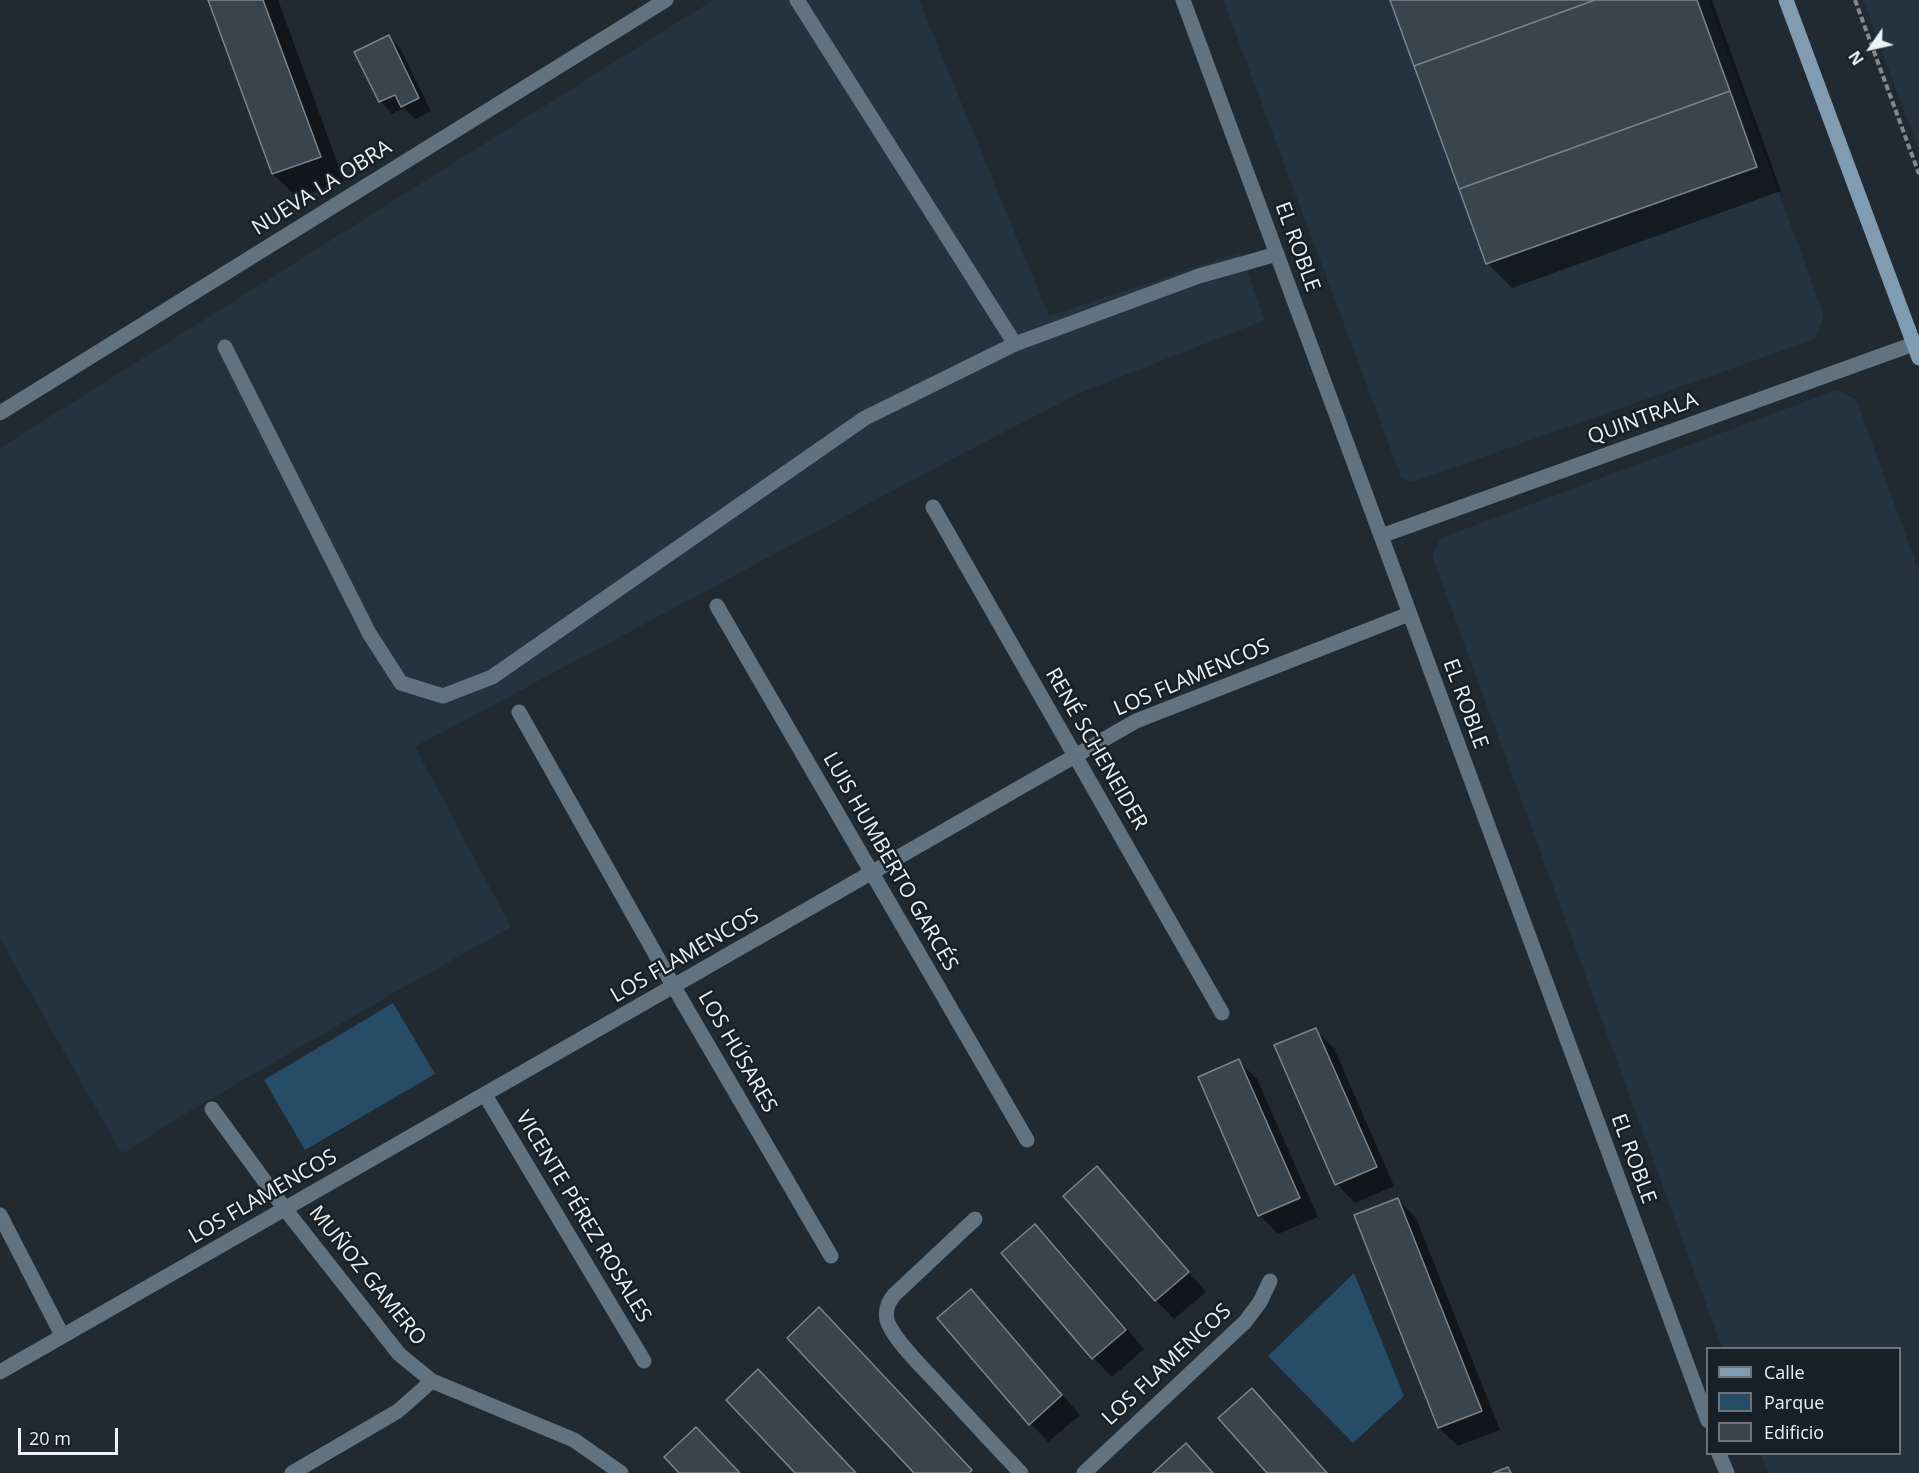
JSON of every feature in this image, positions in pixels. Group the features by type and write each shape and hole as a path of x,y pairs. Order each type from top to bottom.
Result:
{"main road":[{"path":"1786,0 1917,348"}],"street":[{"name":"NUEVA LA OBRA","path":"0,412 666,0"},
{"path":"797,0 1015,344"},
{"name":"EL ROBLE","path":"1184,0 1706,1418"},
{"path":"225,347 375,643 401,683 443,696 492,677 865,418 1015,344 1199,276 1277,254"},
{"name":"QUINTRALA","path":"1381,536 1917,348"},
{"name":"RENÉ SCHENEIDER","path":"933,507 1222,1012"},
{"name":"LUIS HUMBERTO GARCÉS","path":"717,606 1027,1140"},
{"name":"LOS FLAMENCOS","path":"0,1372 1136,721 1409,614"},
{"name":"LOS HÚSARES","path":"519,712 674,987 831,1256"},
{"name":"VICENTE PÉREZ ROSALES","path":"485,1095 644,1361"},
{"name":"MUÑOZ GAMERO","path":"212,1109 285,1209 399,1354 432,1381 574,1440 621,1473"},
{"path":"0,1215 62,1335"},
{"path":"975,1219 894,1294 886,1310 887,1320 891,1329 913,1357 1021,1473"},
{"name":"LOS FLAMENCOS","path":"1084,1473 1245,1322 1260,1302 1270,1281"},
{"path":"292,1473 398,1411 432,1381"},
{"path":"1719,1455 1727,1473"}],"path":[{"path":"1855,0 1919,174"}],"shaded area":[{"path":"713,0 919,0 1049,316 1240,252 1265,320 1080,393 950,460 415,747 511,927 176,1119 122,1154 0,939 0,448"},
{"path":"1223,0 1708,0 1824,315 1815,339 1413,482 1401,477"},
{"path":"1863,0 1919,0 1919,151"},
{"path":"1836,390 1856,399 1919,571 1919,1473 1768,1473 1761,1455 1901,1455 1901,1347 1722,1347 1432,556 1441,538"}],"green space":[{"path":"393,1003 435,1074 305,1150 264,1080"},
{"path":"1354,1273 1404,1396 1353,1443 1268,1356"}],"building":[{"path":"208,0 263,0 321,157 272,174"},
{"path":"1390,0 1595,0 1414,66"},
{"path":"1595,0 1697,0 1730,91 1459,189 1414,66"},
{"path":"389,35 419,98 401,107 395,95 379,102 354,52"},
{"path":"1730,91 1757,167 1486,264 1459,189"},
{"path":"1316,1028 1377,1167 1335,1185 1274,1045"},
{"path":"1239,1059 1300,1198 1258,1216 1198,1077"},
{"path":"1097,1166 1189,1272 1155,1301 1063,1196"},
{"path":"1398,1198 1482,1411 1438,1428 1354,1215"},
{"path":"1035,1224 1126,1330 1092,1359 1001,1253"},
{"path":"971,1289 1062,1395 1029,1425 937,1318"},
{"path":"819,1307 972,1470 969,1473 914,1473 787,1338"},
{"path":"758,1369 856,1473 795,1473 726,1400"},
{"path":"1252,1388 1327,1473 1267,1473 1218,1418"},
{"path":"696,1427 740,1473 679,1473 664,1457"},
{"path":"1186,1443 1213,1473 1153,1473"},
{"path":"1508,1467 1511,1473 1493,1473"}]}
